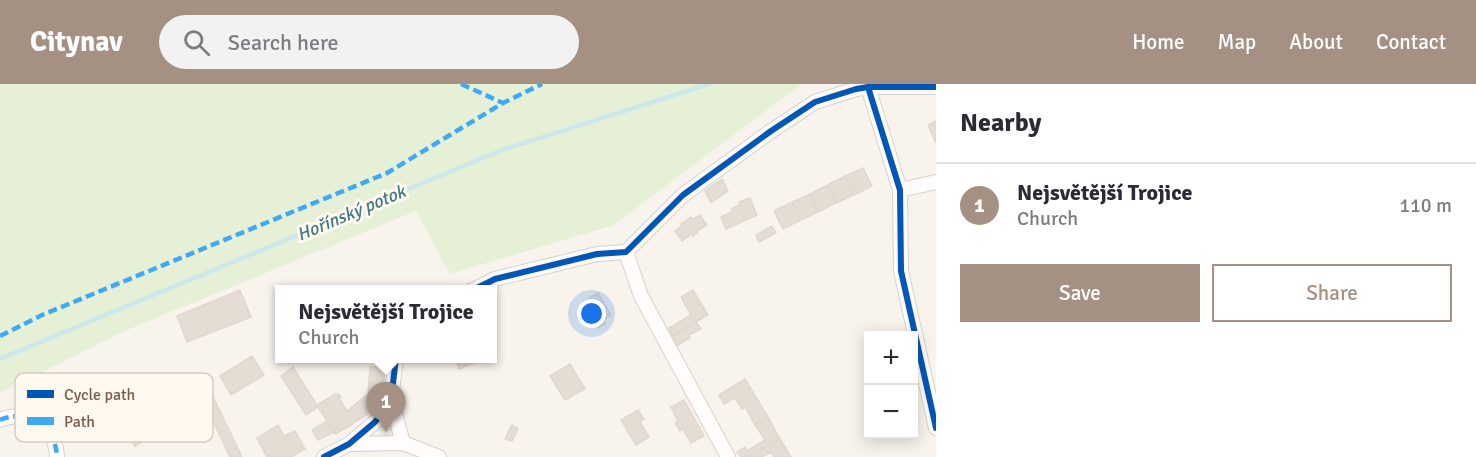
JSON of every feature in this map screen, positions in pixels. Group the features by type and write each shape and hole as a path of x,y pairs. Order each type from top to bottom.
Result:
{"street":[{"path":"868,87 900,190 901,271 936,428"},
{"path":"483,285 495,279 597,254 626,252 683,195 815,102 868,87 936,87"},
{"path":"900,190 936,182"},
{"path":"626,252 641,296 728,457"},
{"path":"395,363 391,400 403,443"},
{"path":"324,457 349,444 375,422 391,400"},
{"path":"0,420 15,416"},
{"path":"55,442 57,457"},
{"path":"349,444 403,443 439,457"}],"green space":[{"path":"0,84 802,84 614,225 450,274 416,211 127,330 40,373 15,373 15,386 0,393"}],"building":[{"path":"936,121 936,143 928,125"},
{"path":"863,168 872,186 854,195 845,176"},
{"path":"845,176 854,195 836,203 827,185"},
{"path":"722,179 728,191 711,203 705,191"},
{"path":"827,185 836,203 818,212 810,194"},
{"path":"810,194 818,212 801,220 792,202"},
{"path":"750,198 757,215 726,229 721,217 732,212 739,202"},
{"path":"792,202 801,220 783,229 774,211"},
{"path":"700,215 707,225 682,241 675,231 691,217 693,219"},
{"path":"772,226 776,233 759,242 756,235"},
{"path":"240,290 251,317 187,342 177,316"},
{"path":"693,290 708,315 672,336 669,328 691,315 681,297"},
{"path":"598,293 611,315 604,320 605,324 597,328 583,302"},
{"path":"696,322 701,329 689,335 690,338 678,345 672,336"},
{"path":"252,356 264,375 231,395 220,376"},
{"path":"457,363 473,363 459,369"},
{"path":"570,364 585,389 565,400 550,376"},
{"path":"293,367 318,407 306,415 281,376"},
{"path":"370,367 385,368 382,402 352,425 335,434 317,405 338,394 347,411 368,394"},
{"path":"745,379 768,417 755,425 745,407 742,409 735,398 724,404 719,395"},
{"path":"213,397 242,457 230,457 213,421"},
{"path":"684,400 704,436 691,443 683,429 680,431 675,423 678,421 671,407"},
{"path":"638,410 644,419 640,422 649,437 636,445 621,420"},
{"path":"768,417 780,439 748,457 741,457 737,452 745,447 747,451 765,440 755,425"},
{"path":"327,421 334,432 318,440 312,430"},
{"path":"278,425 284,436 295,431 305,449 291,457 267,457 257,438"},
{"path":"512,425 518,429 512,441 505,439"},
{"path":"780,439 791,457 774,457 771,452 762,457 748,457"}],"waterway":[{"name":"Hořínský potok","path":"0,359 502,150 709,84"}],"marked path":[{"path":"461,84 503,103"},
{"path":"0,336 42,315 387,173 503,103 542,84"},
{"path":"0,420 15,417"},
{"path":"54,442 57,457"}],"cycle path":[{"path":"868,87 900,190 901,271 936,428"},
{"path":"483,285 495,279 597,254 626,252 683,195 815,102 868,87 936,87"},
{"path":"324,457 349,444 375,422 391,400 395,363"}],"place":[{"name":"Nejsvětější Trojice","path":"386,432"}]}
